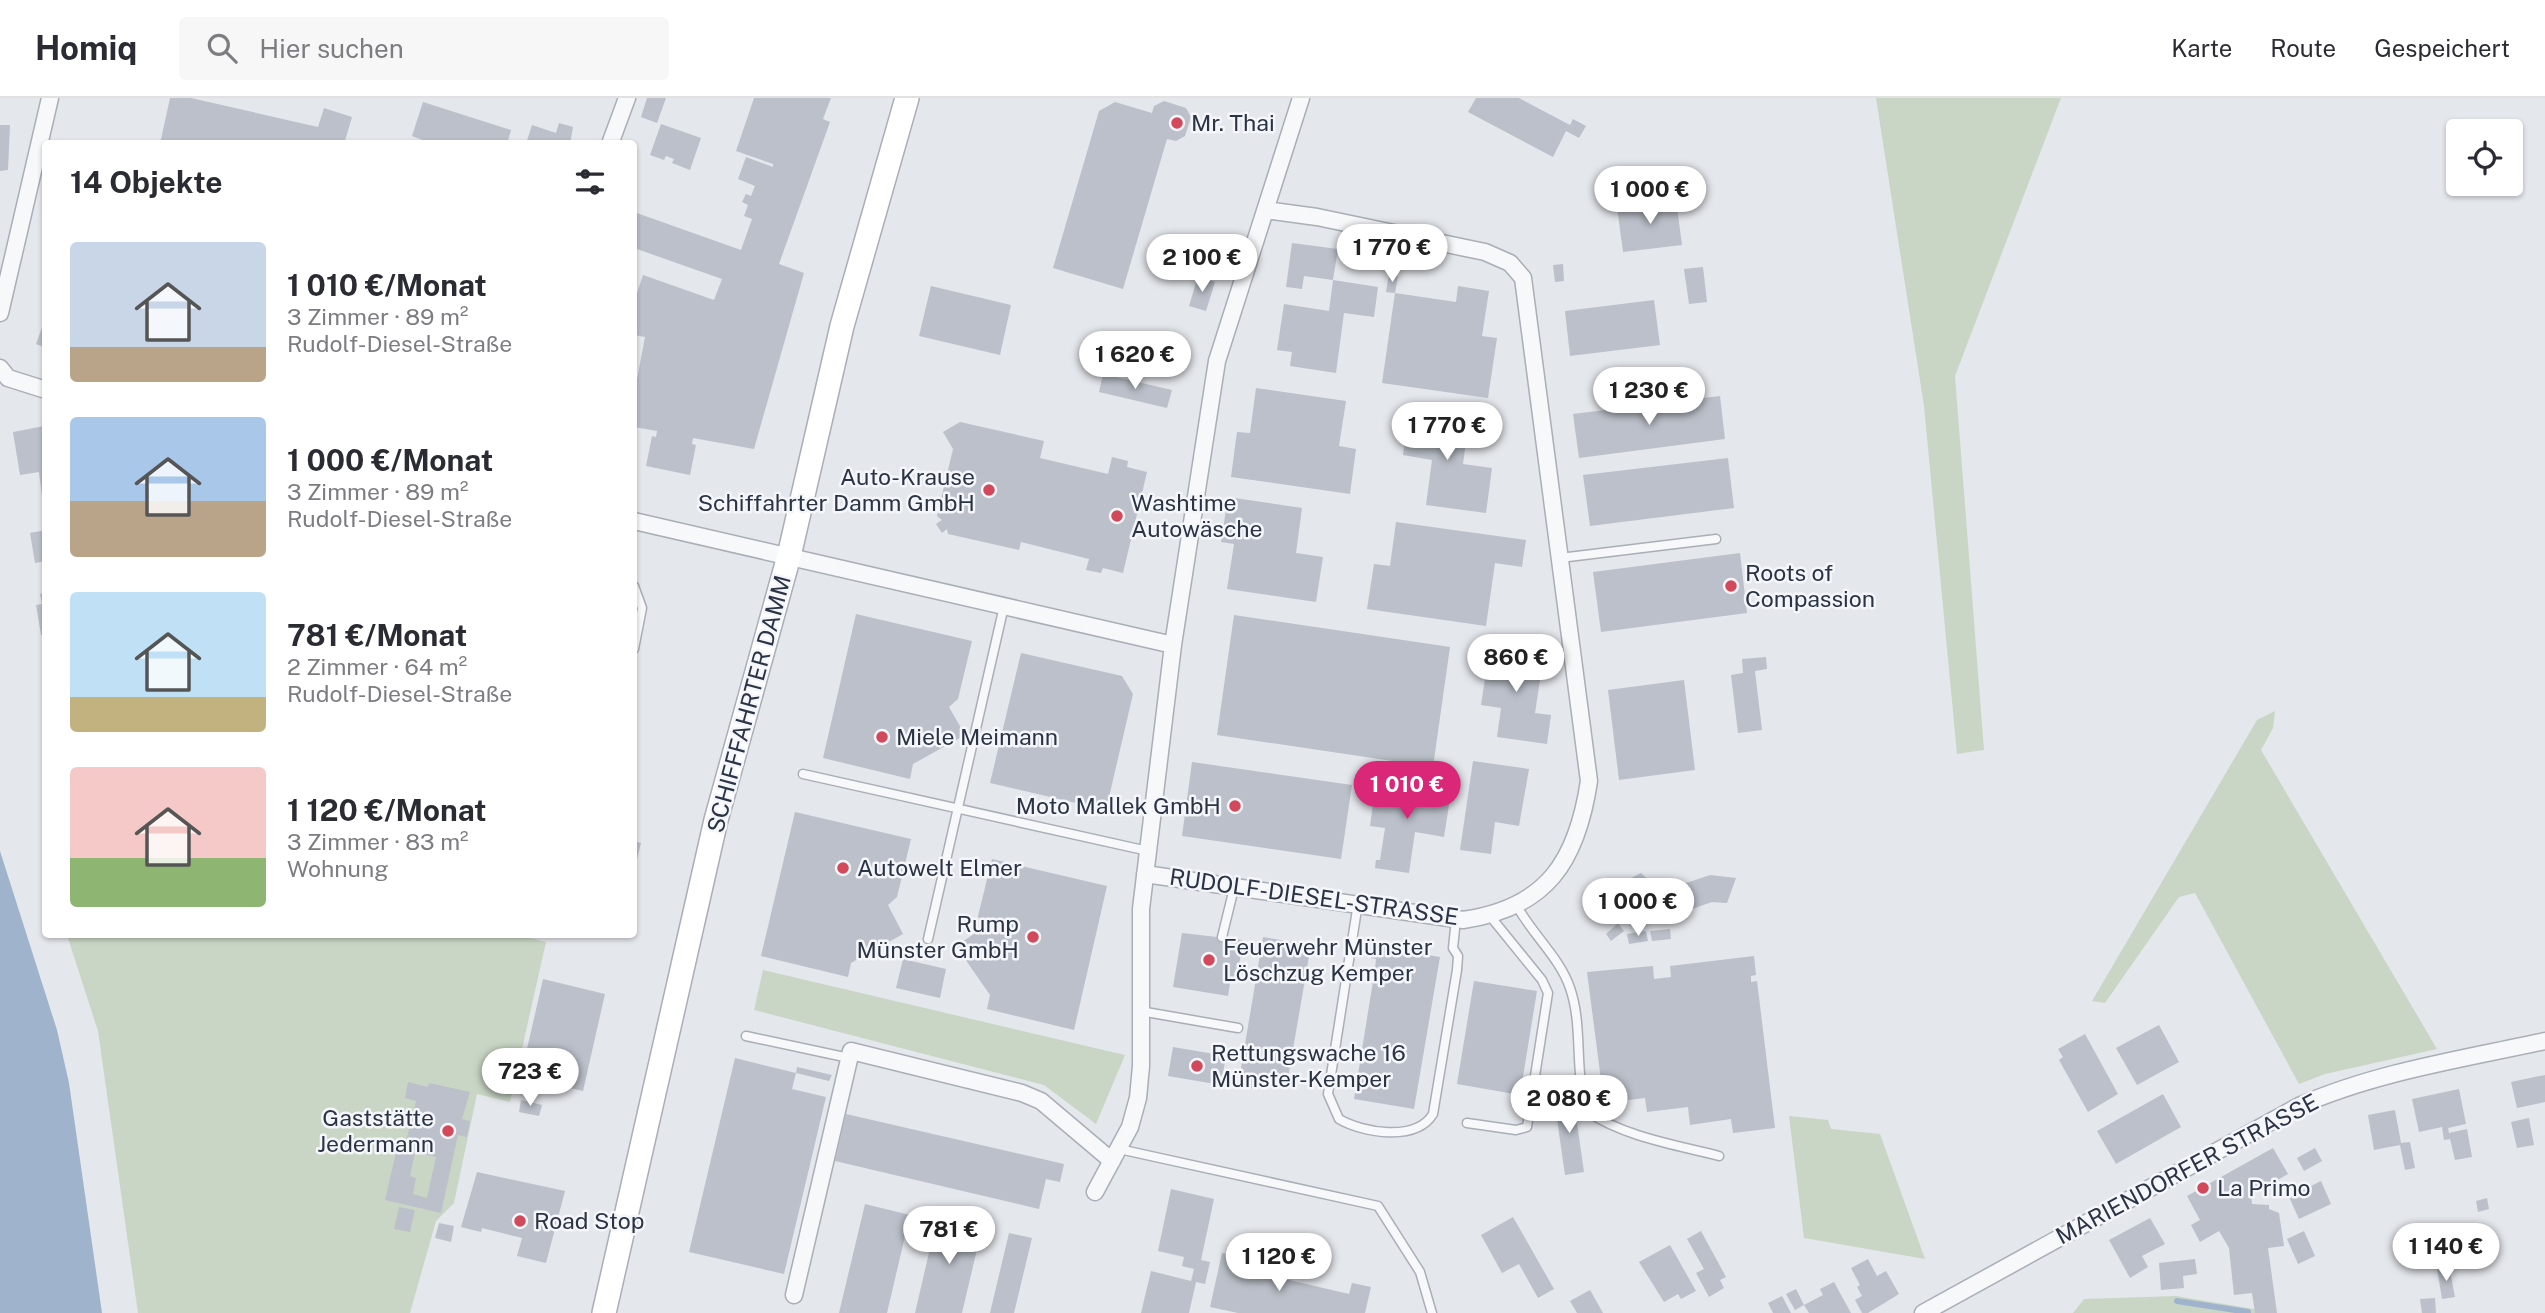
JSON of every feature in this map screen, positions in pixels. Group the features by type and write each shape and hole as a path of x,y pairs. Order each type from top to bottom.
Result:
{"main road":[{"name":"SCHIFFFAHRTER DAMM","path":"604,1313 716,820 789,556 842,326 907,98"}],"street":[{"path":"0,313 50,98"},
{"path":"611,140 627,98"},
{"name":"RUDOLF-DIESEL-STRASSE","path":"1095,1192 1130,1127 1138,1098 1142,1066 1141,909 1173,645 1217,361 1301,98"},
{"name":"RUDOLF-DIESEL-STRASSE","path":"1145,873 1235,884 1456,919 1490,916 1517,906 1552,879 1565,860 1584,812 1589,781 1523,278 1510,263 1485,252 1317,217 1265,210"},
{"path":"0,368 8,378 42,389"},
{"path":"637,522 1173,645"},
{"name":"MARIENDORFER STRASSE","path":"1923,1313 2299,1106 2330,1092 2383,1077 2545,1041"},
{"path":"794,1295 851,1051 1022,1093 1041,1101 1115,1155"}],"lane":[{"path":"1560,558 1716,539"},
{"path":"637,594 642,608 637,634"},
{"path":"928,939 1004,606"},
{"path":"803,774 1148,851"},
{"path":"1222,937 1235,884"},
{"path":"1358,903 1328,1094 1339,1119 1376,1132 1412,1129 1428,1122 1433,1114 1457,970 1458,956 1453,948 1456,919"},
{"path":"1517,906 1528,926 1557,963 1571,991 1581,1085 1588,1112 1599,1120 1648,1138 1719,1156"},
{"path":"1467,1123 1516,1130 1527,1127 1548,993 1542,980 1490,916"},
{"path":"1140,1011 1238,1028"},
{"path":"746,1036 849,1058"},
{"path":"1115,1155 1378,1206 1420,1272 1432,1313"}],"green space":[{"path":"1876,98 2061,98 1955,376 1984,750 1957,754 1924,406"},
{"path":"2275,711 2273,728 2261,750 2437,1049 2325,1074 2299,1084 2195,893 2179,897 2105,1003 2092,1001 2257,720"},
{"path":"68,938 530,938 546,942 510,1102 477,1094 454,1203 436,1221 410,1313 138,1313 98,1031"},
{"path":"763,970 1125,1055 1096,1124 1044,1085 754,1010"},
{"path":"1789,1116 1828,1120 1831,1129 1880,1134 1925,1259 1804,1238"},
{"path":"2176,1296 2278,1313 2073,1313 2084,1299"}],"water":[{"path":"0,851 57,1030 69,1083 102,1313 0,1313"}],"building":[{"path":"170,98 191,98 318,127 324,108 352,117 345,140 161,140"},
{"path":"647,98 666,98 657,123 641,117"},
{"path":"754,98 831,98 823,119 830,122 779,264 804,273 754,449 693,438 692,444 696,445 690,475 646,466 652,436 656,437 657,431 637,428 637,379 645,337 637,336 637,293 643,275 714,300 722,279 637,249 637,213 741,250 752,219 744,216 748,205 742,202 746,194 751,196 755,186 738,179 746,157 773,167 773,164 736,151"},
{"path":"1476,98 1519,98 1570,125 1573,119 1586,126 1579,138 1566,131 1553,157 1468,112"},
{"path":"1164,101 1186,108 1191,117 1185,136 1176,141 1167,139 1123,289 1053,268 1099,111 1115,102 1152,113 1154,106"},
{"path":"423,102 511,130 508,140 422,140 412,136"},
{"path":"559,123 573,127 571,140 527,140 532,125 556,133"},
{"path":"661,124 701,138 690,170 672,163 674,159 666,156 664,160 650,155"},
{"path":"0,125 10,125 8,170 0,171"},
{"path":"1676,200 1682,245 1623,252 1617,207"},
{"path":"1292,243 1338,249 1333,280 1304,276 1302,289 1286,287"},
{"path":"1563,264 1564,281 1555,282 1553,265"},
{"path":"1703,267 1707,302 1689,304 1684,269"},
{"path":"1389,275 1398,276 1395,293 1386,292"},
{"path":"1198,276 1215,282 1206,311 1189,306"},
{"path":"1333,280 1378,287 1374,317 1344,313 1336,373 1290,366 1292,352 1277,350 1284,304 1329,311"},
{"path":"931,286 1011,305 1000,355 919,336"},
{"path":"1458,286 1489,291 1482,336 1497,338 1488,398 1382,383 1395,293 1456,302"},
{"path":"1654,300 1660,345 1570,356 1565,311"},
{"path":"42,327 42,346 36,344"},
{"path":"1130,337 1165,345 1161,363 1126,355"},
{"path":"1103,374 1172,390 1167,408 1099,392"},
{"path":"1256,388 1346,401 1339,446 1356,449 1350,494 1231,477 1237,432 1250,433"},
{"path":"1720,396 1725,439 1579,458 1573,414"},
{"path":"1409,410 1469,419 1463,464 1492,468 1486,513 1426,505 1432,460 1403,455"},
{"path":"960,422 1044,441 1040,458 1108,474 1112,457 1128,461 1127,467 1147,472 1123,573 1103,568 1101,573 1086,570 1089,559 1021,542 1019,550 948,534 947,529 942,533 936,524 942,520 937,516 953,449 943,432"},
{"path":"42,426 42,496 39,472 20,475 13,432"},
{"path":"1728,458 1734,508 1590,526 1583,475"},
{"path":"1228,497 1302,508 1296,553 1323,557 1316,602 1227,589 1234,544 1221,542"},
{"path":"1396,522 1526,540 1522,567 1495,563 1486,626 1367,609 1374,564 1390,566"},
{"path":"42,531 42,562 35,563 30,533"},
{"path":"1740,553 1747,613 1601,632 1593,572"},
{"path":"42,604 41,635 36,605"},
{"path":"856,614 972,641 958,699 949,707 965,735 913,764 910,779 823,758"},
{"path":"1234,615 1450,647 1433,767 1217,735"},
{"path":"1490,646 1544,654 1535,713 1551,715 1547,744 1497,737 1501,708 1481,705"},
{"path":"1021,653 1122,676 1133,694 1106,810 990,783"},
{"path":"1766,657 1767,669 1755,671 1762,730 1738,733 1731,675 1743,673 1742,659"},
{"path":"1684,680 1695,770 1619,780 1608,690"},
{"path":"1473,761 1529,769 1519,826 1495,822 1491,854 1460,850"},
{"name":"Moto Mallek GmbH","path":"1192,762 1352,785 1341,859 1182,836"},
{"path":"1376,782 1451,792 1444,837 1415,832 1409,873 1375,868 1376,860 1380,860 1385,828 1370,826"},
{"name":"Autowelt Elmer","path":"795,812 911,839 897,897 888,905 903,934 851,963 848,977 761,956"},
{"path":"637,842 641,843 637,860"},
{"name":"Rump Münster GmbH","path":"992,859 1107,886 1074,1030 987,1009 990,995 956,946 983,928 978,916"},
{"path":"1641,873 1656,887 1668,889 1710,875 1736,878 1727,903 1712,902 1672,916 1651,914 1632,904 1618,885"},
{"path":"1618,923 1624,931 1611,941 1606,934"},
{"path":"1670,929 1671,939 1652,941 1650,931"},
{"path":"1646,931 1648,941 1629,944 1627,934"},
{"name":"Feuerwehr Münster Löschzug Kemper","path":"1182,933 1243,940 1237,978 1231,977 1228,996 1173,987"},
{"path":"1263,937 1311,945 1288,1078 1259,1073 1256,1089 1238,1086"},
{"path":"1374,941 1392,944 1391,949 1440,957 1414,1109 1354,1099 1375,969 1376,959 1371,958"},
{"path":"1754,956 1756,975 1751,976 1751,982 1757,981 1775,1128 1733,1133 1731,1119 1690,1125 1688,1107 1647,1112 1645,1098 1604,1103 1587,972 1653,966 1654,979 1671,977 1670,966"},
{"path":"903,959 946,969 940,998 896,988"},
{"path":"543,979 605,994 583,1091 553,1084 551,1092 519,1084"},
{"path":"1474,981 1537,991 1520,1095 1457,1084"},
{"path":"2159,1025 2179,1062 2137,1085 2116,1048"},
{"path":"2085,1034 2118,1094 2088,1112 2059,1060 2063,1057 2058,1049"},
{"name":"Rettungswache 16 Münster-Kemper","path":"1173,1047 1226,1056 1221,1085 1168,1076"},
{"path":"735,1058 796,1073 792,1089 826,1097 784,1274 689,1252"},
{"path":"797,1067 832,1075 829,1081 796,1073"},
{"path":"2545,1075 2545,1102 2517,1108 2511,1082"},
{"path":"408,1082 428,1087 429,1083 470,1092 462,1119 470,1121 467,1137 458,1135 441,1213 385,1200 397,1148 404,1150 416,1101 405,1098","holes":["415,1152 436,1157 427,1198 413,1194 416,1178 410,1176"]},
{"path":"2459,1089 2466,1124 2448,1128 2449,1133 2467,1129 2472,1157 2455,1160 2450,1139 2444,1140 2442,1127 2419,1132 2412,1099"},
{"path":"2163,1094 2181,1127 2116,1164 2097,1131"},
{"path":"1573,1095 1584,1172 1565,1175 1554,1098"},
{"path":"521,1100 542,1105 539,1116 519,1112"},
{"path":"2395,1110 2401,1143 2410,1142 2415,1168 2405,1170 2400,1145 2374,1150 2368,1115"},
{"path":"846,1114 1064,1164 1060,1182 1046,1179 1039,1209 835,1161"},
{"path":"2529,1118 2534,1145 2517,1148 2511,1122"},
{"path":"2273,1148 2288,1174 2251,1195 2252,1204 2269,1205 2269,1209 2279,1213 2284,1246 2268,1248 2277,1313 2255,1313 2252,1293 2234,1295 2229,1248 2219,1231 2200,1242 2191,1225 2200,1220 2187,1196"},
{"path":"2315,1148 2322,1161 2304,1171 2297,1158"},
{"name":"Road Stop","path":"477,1172 565,1191 546,1263 517,1256 522,1238 482,1228 481,1232 461,1227"},
{"path":"2321,1181 2331,1204 2299,1219 2289,1197"},
{"path":"1171,1189 1214,1199 1201,1260 1210,1262 1205,1284 1196,1282 1189,1313 1141,1313 1151,1271 1191,1281 1194,1269 1182,1266 1184,1257 1158,1251"},
{"path":"2487,1198 2489,1209 2478,1212 2476,1201"},
{"path":"865,1204 910,1215 887,1313 839,1313"},
{"path":"399,1207 415,1210 410,1232 394,1229"},
{"path":"938,1214 983,1224 962,1313 915,1313"},
{"path":"1513,1217 1554,1289 1538,1298 1519,1264 1502,1273 1481,1235"},
{"path":"2150,1218 2165,1244 2142,1256 2148,1267 2130,1278 2109,1240"},
{"path":"439,1223 454,1226 451,1242 435,1238"},
{"path":"1701,1231 1726,1277 1720,1280 1724,1288 1709,1297 1696,1273 1704,1269 1687,1239"},
{"path":"2304,1231 2315,1256 2298,1264 2287,1239"},
{"path":"1009,1233 1032,1238 1014,1313 990,1313"},
{"path":"1670,1245 1696,1291 1681,1299 1678,1294 1664,1302 1639,1262"},
{"path":"1222,1253 1245,1258 1242,1269 1349,1294 1352,1283 1371,1287 1365,1313 1238,1313 1210,1307"},
{"path":"1868,1259 1877,1276 1886,1271 1899,1294 1868,1313 1862,1313 1855,1300 1862,1296 1857,1287 1860,1285 1851,1268"},
{"path":"2195,1259 2197,1274 2183,1276 2184,1288 2161,1290 2159,1263"},
{"path":"2449,1266 2455,1297 2442,1299 2437,1268"},
{"path":"1834,1282 1851,1313 1809,1313 1804,1305 1823,1295 1820,1289"},
{"path":"1796,1289 1804,1305 1795,1310 1786,1294"},
{"path":"1590,1290 1603,1313 1577,1313 1570,1301"},
{"path":"1782,1296 1791,1313 1773,1313 1768,1303"},
{"path":"2435,1298 2436,1313 2422,1313 2420,1299"}],"waterway":[{"path":"2177,1301 2248,1312"}],"place":[{"name":"Mr. Thai","path":"1177,123"},
{"name":"Auto-Krause Schiffahrter Damm GmbH","path":"989,490"},
{"name":"Washtime Autowäsche","path":"1117,516"},
{"name":"Roots of Compassion","path":"1731,586"},
{"name":"Miele Meimann","path":"882,737"},
{"name":"Moto Mallek GmbH","path":"1235,806"},
{"name":"Autowelt Elmer","path":"843,868"},
{"name":"Rump Münster GmbH","path":"1033,937"},
{"name":"Feuerwehr Münster Löschzug Kemper","path":"1209,960"},
{"name":"Rettungswache 16 Münster-Kemper","path":"1197,1066"},
{"name":"Gaststätte Jedermann","path":"448,1131"},
{"name":"La Primo","path":"2203,1188"},
{"name":"Road Stop","path":"520,1221"}]}
